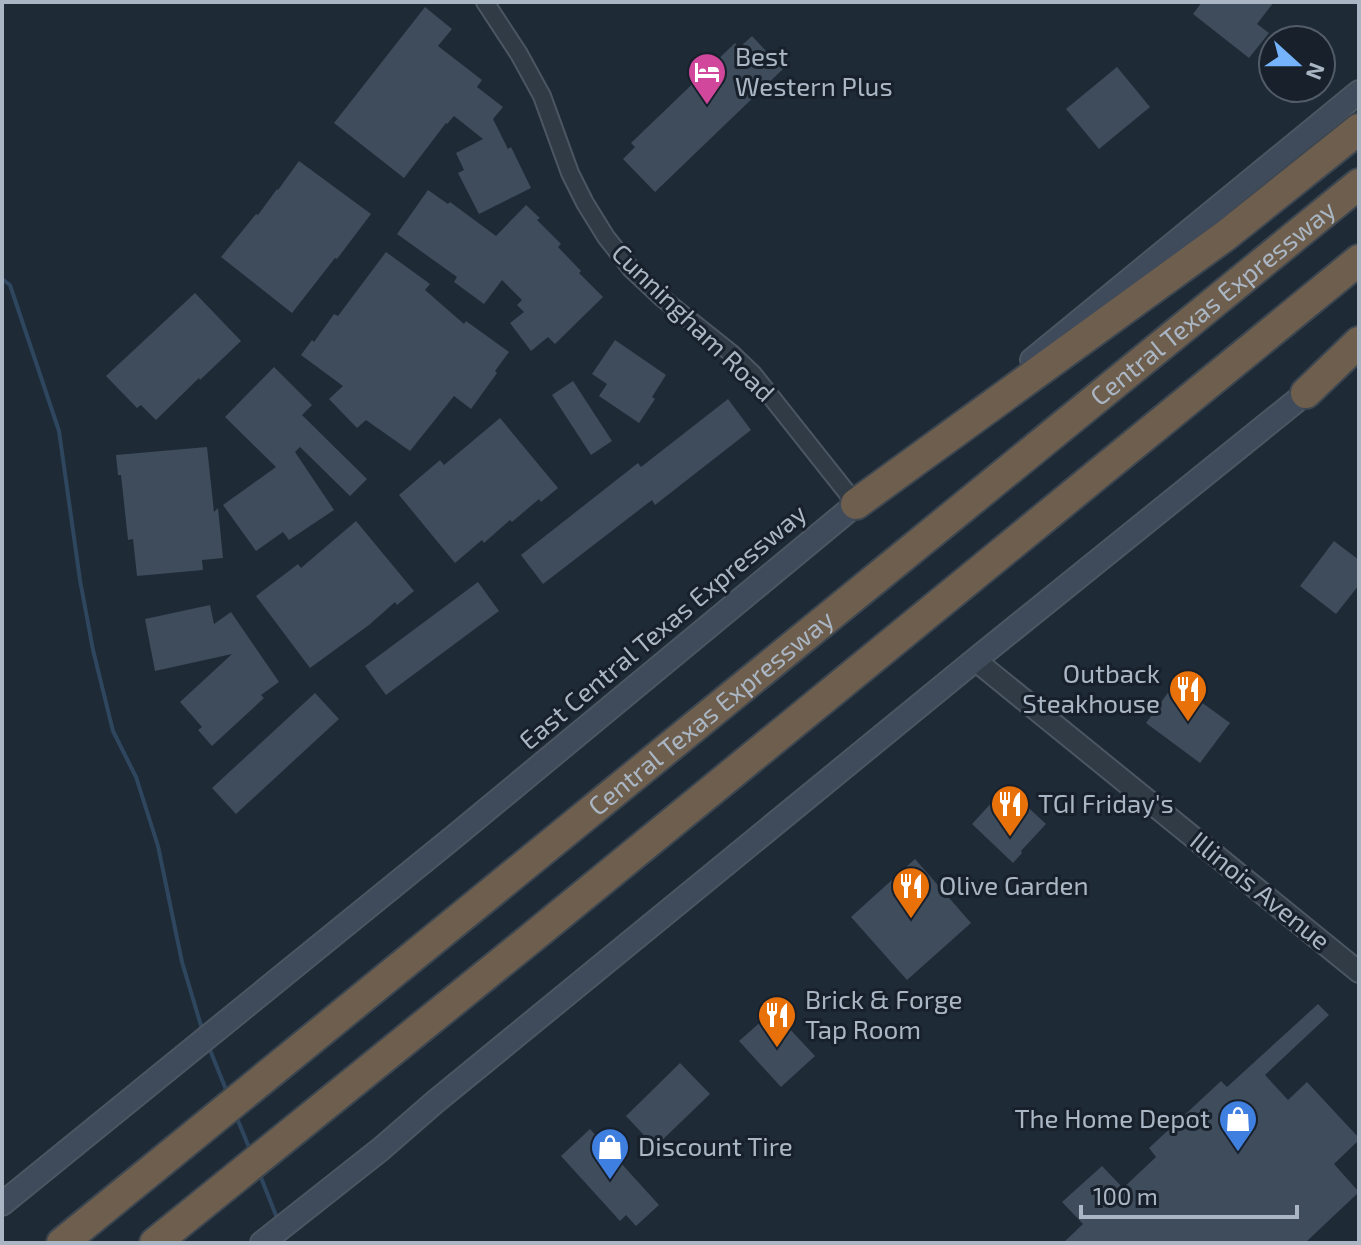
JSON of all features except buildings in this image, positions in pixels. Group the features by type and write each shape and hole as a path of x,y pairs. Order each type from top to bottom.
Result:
{"highway":[{"path":"856,504 1225,236 1359,129"},
{"name":"Central Texas Expressway","path":"62,1243 1359,184"},
{"path":"155,1243 1359,260"},
{"path":"1306,393 1359,342"}],"main road":[{"name":"East Central Texas Expressway","path":"2,1204 1359,92"},
{"path":"262,1243 1359,350"}],"street":[{"name":"Cunningham Road","path":"485,2 542,96 570,173 606,237 652,289 753,374 856,504"},
{"name":"Illinois Avenue","path":"975,660 1359,972"}],"waterway":[{"path":"2,279 10,285 59,431 93,650 113,731 136,777 158,846 182,962 202,1029"},
{"path":"208,1045 227,1092"},
{"path":"236,1116 251,1152"},
{"path":"260,1175 279,1223"}],"place":[{"name":"Best Western Plus","path":"707,106"},
{"name":"Outback Steakhouse","path":"1188,723"},
{"name":"TGI Friday's","path":"1010,838"},
{"name":"Olive Garden","path":"911,920"},
{"name":"Brick & Forge Tap Room","path":"777,1049"},
{"name":"The Home Depot","path":"1238,1153"},
{"name":"Discount Tire","path":"610,1181"}]}
